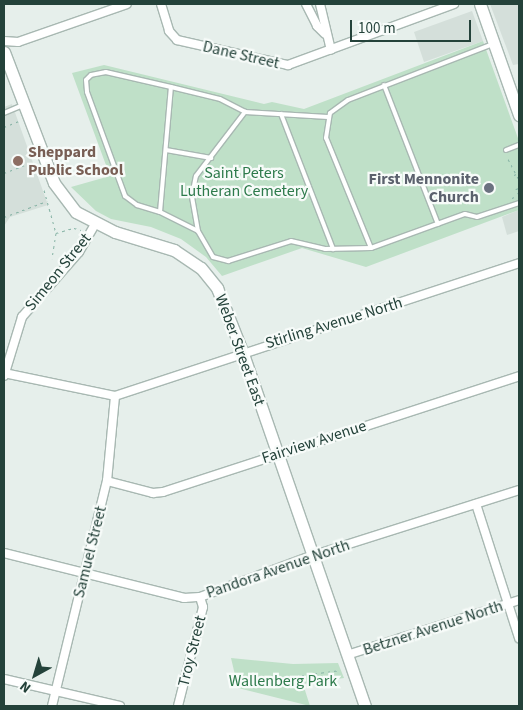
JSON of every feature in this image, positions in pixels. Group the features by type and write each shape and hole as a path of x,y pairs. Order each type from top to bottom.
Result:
{"main road":[{"path":"480,4 519,115"},
{"name":"Weber Street East","path":"4,52 54,184 76,212 95,224 174,250 201,268 223,300 365,706"}],"street":[{"path":"4,41 18,42 126,4"},
{"name":"Dane Street","path":"161,4 169,31 177,40 288,65 454,4"},
{"path":"306,4 317,26 325,34"},
{"path":"320,4 325,34 331,50"},
{"name":"Simeon Street","path":"4,374 22,317 79,252 95,224"},
{"name":"Stirling Avenue North","path":"114,396 242,351 519,263"},
{"path":"4,374 114,396"},
{"name":"Fairview Avenue","path":"107,481 163,492 277,453 519,376"},
{"name":"Samuel Street","path":"52,706 107,481 114,396"},
{"name":"Pandora Avenue North","path":"4,553 184,598 200,597 312,556 519,490"},
{"path":"476,504 519,638"},
{"name":"Troy Street","path":"178,706 203,607 200,597"},
{"name":"Betzner Avenue North","path":"347,655 519,600"},
{"path":"4,679 120,706"}],"lane":[{"path":"371,248 326,138 328,117 338,105 384,85 494,43"},
{"path":"198,231 160,212 137,206 125,196 87,92 86,80 91,74 106,72 220,99 245,112 328,117"},
{"path":"384,85 438,224"},
{"path":"160,212 171,87"},
{"path":"4,113 24,105"},
{"path":"245,112 196,176 192,196 198,231 213,257 228,261 291,241 314,248 371,248 465,214 478,217 519,202"},
{"path":"281,114 333,249"},
{"path":"506,150 519,146"},
{"path":"166,150 211,158"}],"path":[{"path":"4,127 19,121"},
{"path":"508,159 518,174 519,180"},
{"path":"4,173 33,162"},
{"path":"514,175 518,174"},
{"path":"509,200 519,195 516,189 519,188"},
{"path":"44,190 56,233 52,259"},
{"path":"4,217 48,200"},
{"path":"56,233 81,230"},
{"path":"289,677 342,670"}],"shaded area":[{"path":"490,4 519,4 519,64 513,65"},
{"path":"472,11 483,41 424,62 414,32"},
{"name":"Sheppard Public School","path":"12,104 48,205 10,217 4,226 4,107"},
{"path":"519,210 519,231 507,235 502,217"}],"green space":[{"name":"Saint Peters Lutheran Cemetery","path":"483,41 519,141 519,210 366,267 302,248 222,276 206,257 181,239 151,227 111,219 96,211 71,187 110,176 72,73 104,65 264,104 272,102 304,109"},
{"name":"Wallenberg Park","path":"231,658 293,664 338,663 344,678 303,684 310,706 238,688"}],"place":[{"name":"Sheppard Public School","path":"18,161"},
{"name":"First Mennonite Church","path":"489,188"}]}
